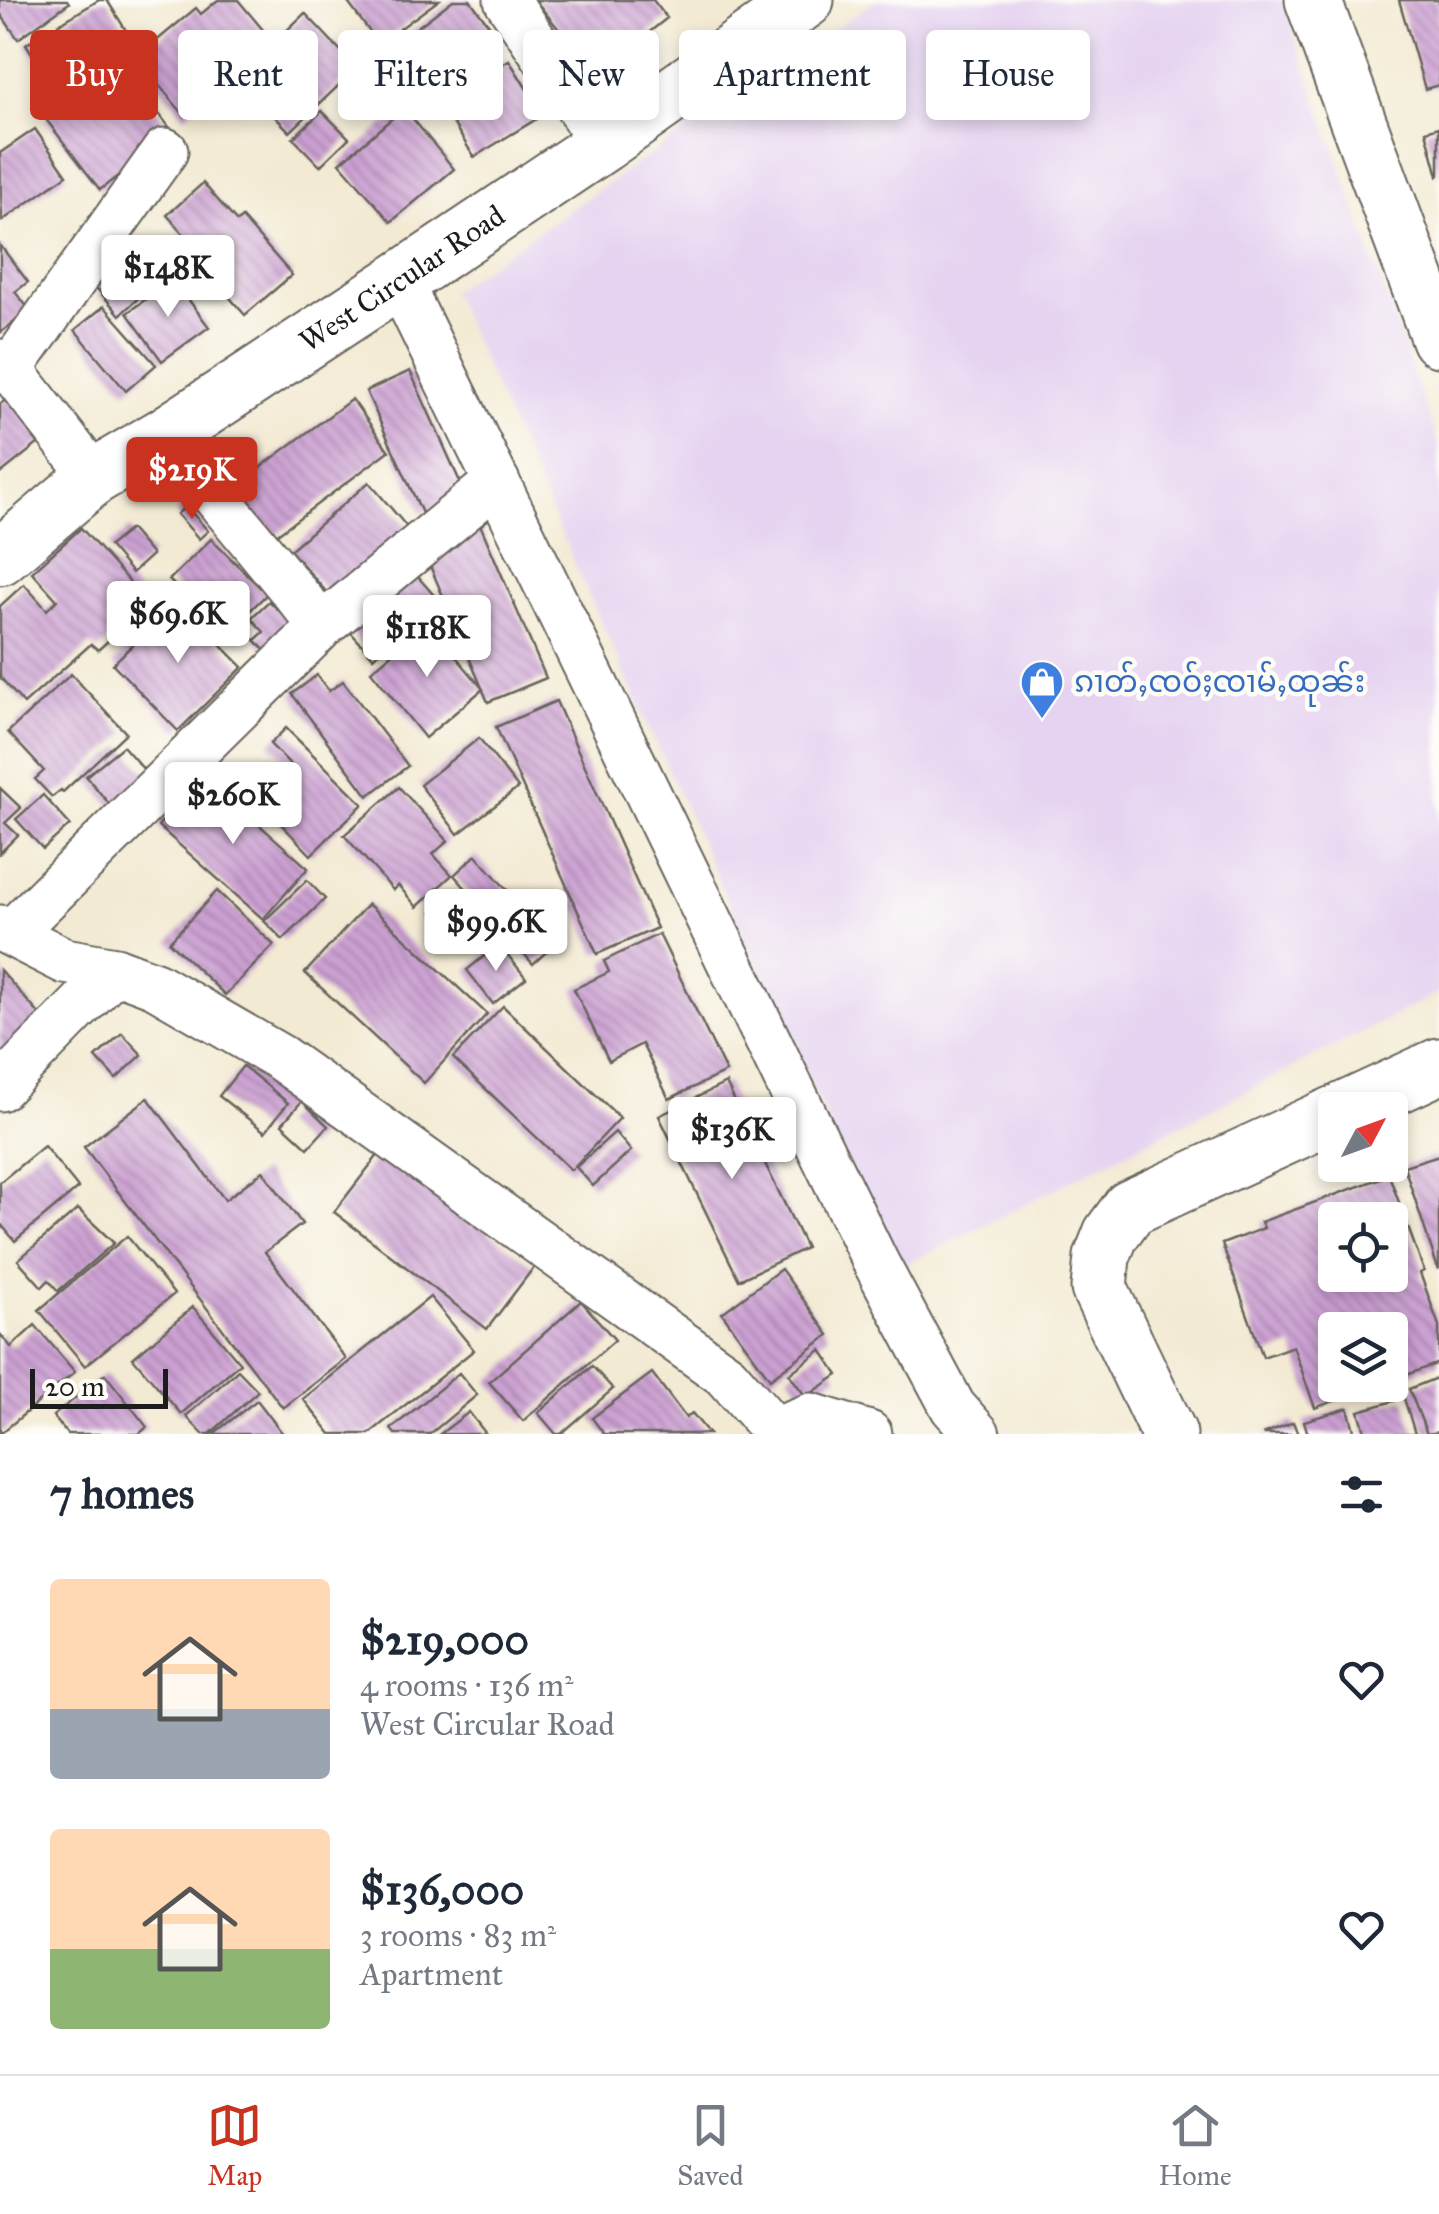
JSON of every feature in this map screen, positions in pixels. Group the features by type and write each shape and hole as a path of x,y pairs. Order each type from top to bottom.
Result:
{"street":[{"path":"507,0 603,144"},
{"name":"West Circular Road","path":"0,557 94,477 400,281 806,0"},
{"path":"1313,0 1438,332"},
{"path":"94,477 5,366 165,150"},
{"path":"400,281 876,1263 953,1406 977,1434"},
{"path":"165,435 322,626"},
{"path":"497,482 322,626 5,931 66,960 114,970 155,985 282,1058 726,1376 771,1432 811,1416 869,1434"},
{"path":"0,1088 114,970"},
{"path":"1383,1092 1439,1066"},
{"path":"1169,1434 1099,1288 1102,1257 1111,1234 1130,1208 1318,1122"}],"shaded area":[{"name":"ၵၢတ်ႇၸဝ်ႈၸၢမ်ႇထုၼ်း","path":"877,0 1282,0 1439,446 1439,993 895,1270 451,291 701,120 906,120 906,30 833,30"}],"building":[{"path":"0,0 69,3 18,39 0,13"},
{"path":"99,0 107,0 126,30 49,30"},
{"path":"218,0 238,0 263,30 178,30 178,108 158,84 158,40 196,8 201,14"},
{"path":"346,0 439,0 398,30 368,30"},
{"path":"453,0 470,0 493,30 414,30"},
{"path":"535,0 653,0 667,18 652,30 559,30"},
{"path":"1399,0 1439,0 1439,85 1425,89"},
{"path":"305,13 338,48 338,86 318,105 318,30 287,30"},
{"path":"509,60 523,83 523,120 535,120 474,157 451,120 503,120 503,64"},
{"path":"322,111 349,138 320,166 293,138 312,120 318,120"},
{"path":"158,113 173,132 100,190 47,120 158,120"},
{"path":"278,120 303,120 290,132"},
{"path":"390,120 414,120 454,169 391,222 340,163"},
{"path":"1439,127 1439,175 1438,176 1426,131"},
{"path":"35,129 67,175 2,221 0,153"},
{"path":"203,183 237,222 242,218 292,275 245,315 196,259 201,254 167,215"},
{"path":"147,238 172,267 120,315 94,285"},
{"path":"0,245 28,282 15,292 30,310 0,333"},
{"path":"173,279 209,327 162,361 127,313"},
{"path":"104,306 156,365 126,391 75,330"},
{"path":"410,371 465,493 422,513 366,391"},
{"path":"11,396 44,439 0,474 0,404"},
{"path":"352,399 389,451 268,541 230,490"},
{"path":"369,482 407,527 329,595 290,550"},
{"path":"186,506 208,531 199,539 177,514"},
{"path":"479,522 546,678 488,702 422,547"},
{"path":"81,528 149,604 98,650 91,644 24,704 0,677 0,606 24,584 47,610 57,600 32,572"},
{"path":"130,529 152,555 132,573 109,546"},
{"path":"211,539 267,594 225,635 169,580"},
{"path":"411,569 438,600 373,657 346,627"},
{"path":"177,601 243,667 178,731 113,664"},
{"path":"269,601 304,634 275,661 255,640 264,632 251,618"},
{"path":"428,623 483,689 425,738 371,671"},
{"path":"71,674 126,733 63,792 52,797 35,779 44,771 8,732"},
{"path":"317,675 329,691 343,681 408,766 368,796 292,694"},
{"path":"556,701 657,928 597,954 496,727"},
{"path":"286,728 363,804 311,855 257,799 292,766 270,744"},
{"path":"479,738 518,788 458,834 420,785"},
{"path":"123,746 152,779 115,811 86,776"},
{"path":"203,775 308,868 263,919 158,826"},
{"path":"399,787 448,841 433,854 452,875 417,907 398,885 393,890 344,835"},
{"path":"0,788 21,808 5,823 18,835 0,853"},
{"path":"43,795 70,825 43,849 16,819"},
{"path":"476,855 555,944 533,964 454,875"},
{"path":"307,880 325,899 283,940 264,921"},
{"path":"217,891 274,945 225,995 169,942"},
{"path":"453,894 486,930 465,949 432,912"},
{"path":"368,904 487,1014 424,1083 305,973"},
{"path":"659,934 726,1072 669,1099 642,1044 609,1061 574,989 609,972 604,961"},
{"path":"499,944 526,978 493,1004 467,970"},
{"path":"0,970 47,1023 0,1064"},
{"path":"503,1006 620,1118 571,1170 453,1058"},
{"path":"122,1033 142,1055 116,1079 96,1057"},
{"path":"243,1066 288,1103 265,1132 219,1096"},
{"path":"726,1083 806,1248 739,1280 659,1116"},
{"path":"148,1098 225,1200 263,1171 302,1224 265,1252 346,1359 283,1408 84,1147"},
{"path":"302,1101 328,1126 308,1148 282,1124"},
{"path":"615,1132 631,1151 593,1186 576,1167"},
{"path":"44,1146 78,1188 15,1241 0,1223 0,1182"},
{"path":"382,1150 534,1267 487,1329 334,1212"},
{"path":"1439,1155 1438,1269 1408,1178 1408,1165"},
{"path":"1370,1182 1392,1182 1399,1202 1318,1202 1318,1292 1408,1292 1408,1227 1439,1326 1439,1363 1408,1374 1408,1312 1318,1312 1318,1402 1331,1402 1315,1408 1293,1346 1263,1357 1222,1244 1264,1228 1261,1222"},
{"path":"78,1209 114,1243 58,1291 49,1280 42,1287 18,1260"},
{"path":"127,1236 174,1294 85,1366 39,1310"},
{"path":"781,1269 829,1335 770,1379 722,1313"},
{"path":"430,1297 474,1350 369,1434 331,1434 303,1399"},
{"path":"581,1301 615,1340 523,1421 489,1382"},
{"path":"193,1307 240,1363 181,1414 133,1358"},
{"path":"35,1325 75,1372 0,1434 0,1334 11,1347"},
{"path":"821,1350 838,1375 806,1397 789,1374"},
{"path":"592,1366 613,1389 561,1434 556,1434 538,1413"},
{"path":"238,1370 258,1391 210,1434 203,1434 186,1416"},
{"path":"459,1373 477,1395 430,1434 395,1434 391,1429"},
{"path":"652,1373 686,1418 692,1413 709,1434 604,1434 592,1418"},
{"path":"105,1374 147,1427 139,1434 67,1434 53,1416"},
{"path":"1439,1377 1439,1432 1427,1434 1409,1389"},
{"path":"257,1400 283,1434 213,1434"},
{"path":"1405,1402 1415,1434 1366,1434 1359,1411"},
{"path":"1348,1408 1355,1434 1308,1434 1304,1421"},
{"path":"469,1412 486,1434 440,1434"},
{"path":"1293,1422 1298,1434 1263,1434"}],"place":[{"name":"ၵၢတ်ႇၸဝ်ႈၸၢမ်ႇထုၼ်း","path":"1042,720"}]}
